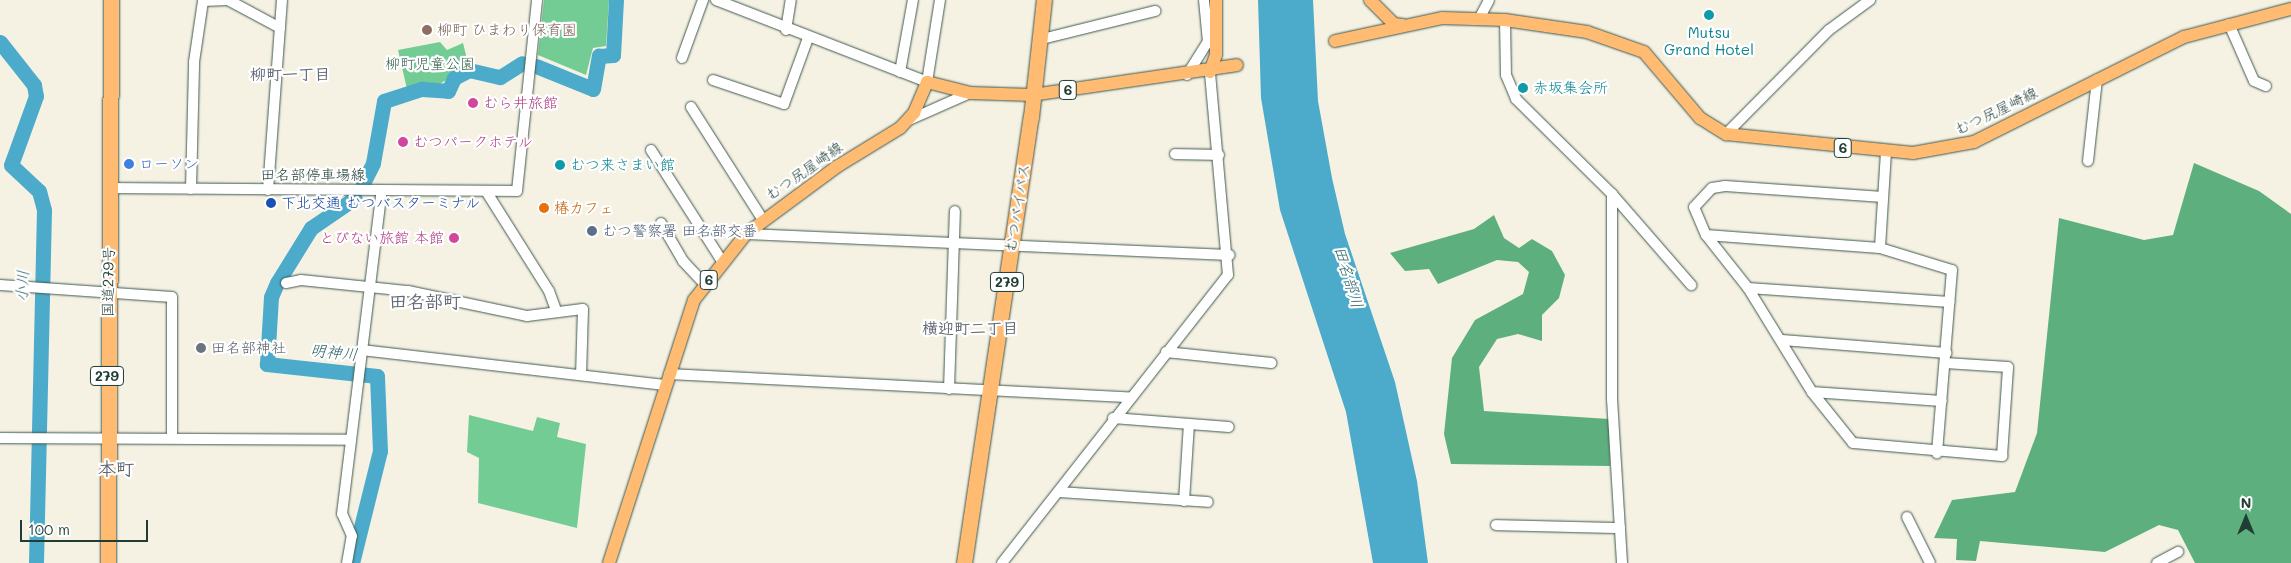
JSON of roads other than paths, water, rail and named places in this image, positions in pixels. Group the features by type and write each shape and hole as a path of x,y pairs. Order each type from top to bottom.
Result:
{"highway":[{"name":"国道279号","path":"108,563 106,437 111,0"},
{"name":"むつバイパス","path":"964,563 992,391 1044,0"}],"main road":[{"path":"1210,72 1216,55 1216,0"},
{"path":"1370,0 1394,24 1408,25"},
{"name":"むつ尻屋崎線","path":"1335,42 1442,18 1505,20 1587,32 1627,43 1656,61 1693,111 1726,134 1886,152 1936,152 1965,145 2167,43 2229,24 2291,9"},
{"name":"6","path":"927,82 970,93 1032,95 1210,72 1236,65"},
{"path":"909,120 927,82"},
{"name":"むつ尻屋崎線","path":"609,563 694,300 722,261 746,234 763,220 909,120"}],"street":[{"path":"191,189 194,62 203,1 228,0 280,28"},
{"path":"268,190 282,0"},
{"name":"田名部停車場線","path":"110,188 517,191 537,0"},
{"path":"682,58 703,0"},
{"path":"716,0 786,30 927,82 940,0"},
{"path":"786,30 791,0"},
{"path":"900,72 913,0"},
{"path":"1187,75 1208,42 1204,0"},
{"path":"1479,18 1489,0"},
{"path":"1726,134 1829,30 1870,0"},
{"path":"1038,40 1155,11"},
{"path":"1505,20 1506,75 1516,99 1612,194 1691,285"},
{"path":"2229,24 2254,81 2266,86"},
{"path":"713,80 784,104 808,38"},
{"path":"1002,563 1059,492 1113,418 1228,275 1230,255 1210,72"},
{"path":"2088,161 2099,87 2096,79"},
{"path":"909,120 970,93"},
{"path":"691,107 763,220"},
{"path":"651,150 722,261"},
{"path":"1880,248 1886,152"},
{"path":"1175,154 1219,155"},
{"path":"1782,340 2008,367 2002,456 1937,452 1853,443 1812,392 1782,340 1748,288 1706,235 1694,206 1712,188 1883,197"},
{"path":"346,563 352,536 342,514 358,376 372,286 382,190"},
{"path":"486,191 550,291 556,310"},
{"path":"1612,194 1612,399 1622,563"},
{"path":"949,389 955,211"},
{"path":"661,223 683,261 705,285"},
{"path":"746,234 1012,244 1230,255"},
{"path":"1706,235 1880,248 1952,270 1937,452"},
{"path":"286,283 372,286 527,316 570,308 586,312 581,375"},
{"path":"0,285 172,297 172,438"},
{"path":"1748,288 1950,302"},
{"path":"362,350 581,375 667,380 1130,397"},
{"path":"1166,352 1271,363"},
{"path":"1812,392 1942,402"},
{"path":"1113,418 1229,427"},
{"path":"1184,501 1189,424"},
{"path":"0,438 106,437 351,440"},
{"path":"1059,492 1208,502"},
{"path":"1908,517 1930,563"},
{"path":"1496,525 1620,528"},
{"path":"2157,563 2178,552"}],"water":[{"name":"田名部川","path":"1258,0 1313,0 1318,101 1332,178 1345,234 1395,382 1417,481 1428,563 1373,563 1346,412 1280,210 1261,98"}],"waterway":[{"name":"明神川","path":"536,66 593,89 599,56 613,55 616,0"},
{"name":"小川","path":"0,42 34,85 36,96 11,165 39,191 44,210 36,563"},
{"name":"明神川","path":"363,183 373,163 384,101 422,89 448,91 454,78 469,70 500,77 522,63"},
{"name":"明神川","path":"352,563 380,451 377,376 267,364 271,297 277,283 311,228 355,198"}],"place":[{"name":"Mutsu Grand Hotel","path":"1709,15"},
{"name":"柳町 ひまわり保育園","path":"427,30"},
{"name":"赤坂集会所","path":"1523,88"},
{"name":"むら井旅館","path":"473,103"},
{"name":"むつパークホテル","path":"403,142"},
{"name":"ローソン","path":"129,164"},
{"name":"むつ来さまい館","path":"560,165"},
{"name":"下北交通 むつバスターミナル","path":"271,203"},
{"name":"椿カフェ","path":"544,208"},
{"name":"むつ警察署 田名部交番","path":"592,231"},
{"name":"とびない旅館 本館","path":"454,238"},
{"name":"田名部神社","path":"201,348"}],"district":[{"name":"柳町一丁目","path":"290,74"},
{"name":"田名部町","path":"425,301"},
{"name":"横迎町二丁目","path":"970,328"},
{"name":"本町","path":"116,468"}],"park label":[{"name":"柳町児童公園","path":"430,64"}]}
